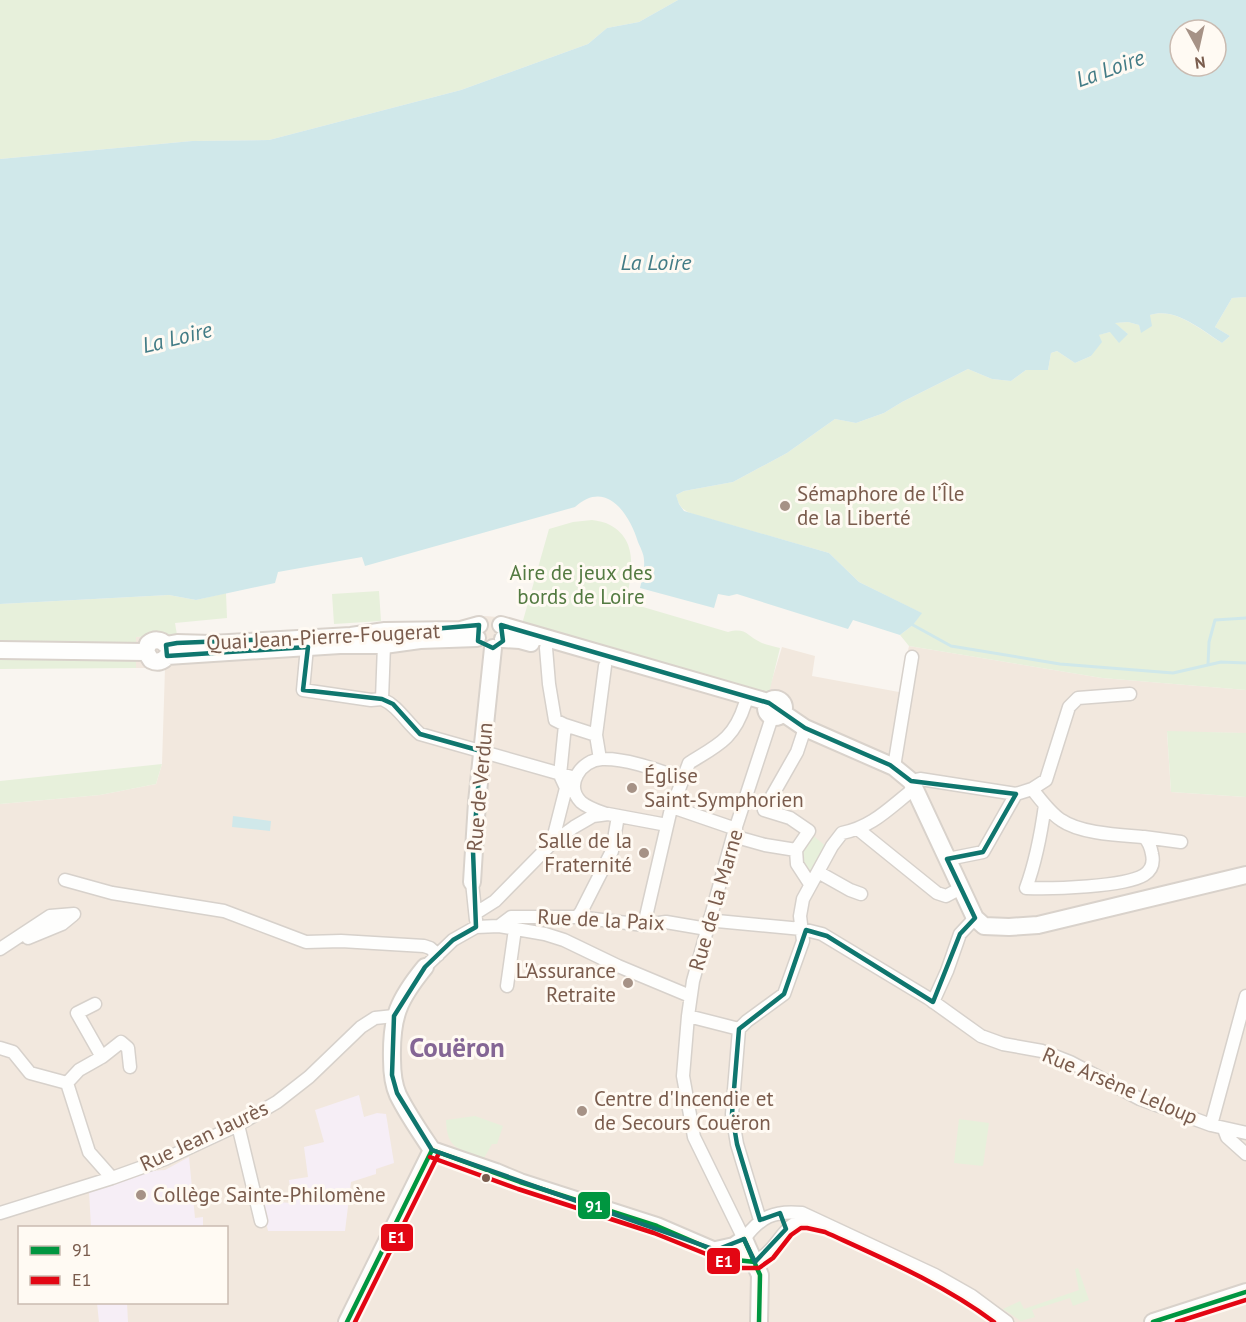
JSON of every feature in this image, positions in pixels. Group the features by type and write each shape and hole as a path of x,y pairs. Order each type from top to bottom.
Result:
{"main road":[{"name":"Quai Jean-Pierre-Fougerat","path":"167,650 384,645 478,632 488,620 495,620 499,637"},
{"name":"Quai Jean-Pierre-Fougerat","path":"167,650 177,643 211,644 351,636 386,631 461,630 478,632"},
{"name":"Quai Jean-Pierre-Fougerat","path":"478,632 483,646 499,637 520,640 605,666 772,711"},
{"name":"Quai Jean-Pierre-Fougerat","path":"499,637 772,711 890,765 915,787"},
{"name":"Rue de Verdun","path":"472,882 481,750 499,637"},
{"name":"Quai Jean-Pierre-Fougerat","path":"0,650 146,652 148,644 160,640 167,650"},
{"path":"915,787 975,918 980,924 989,927 1038,925 1246,875"},
{"path":"425,967 412,984 394,1016 392,1075 397,1093 432,1150 519,1182 657,1226 736,1260 755,1262"},
{"path":"347,1322 432,1150"},
{"path":"716,1250 734,1246 744,1239 755,1262 761,1283 759,1322"},
{"path":"1153,1322 1246,1292"}],"street":[{"path":"382,699 384,645"},
{"path":"307,647 303,690 371,700 382,699 393,704 420,734 575,778"},
{"path":"546,648 555,720 596,735"},
{"path":"890,765 912,657"},
{"path":"600,759 596,735 605,666"},
{"path":"760,1220 737,1144 732,1114 740,1029 747,1021 784,994 803,941 800,916 803,898 829,851 842,833 859,830 870,824 915,787 920,779 1016,795 1032,789 1046,780 1069,707 1078,698 1130,694"},
{"path":"644,925 670,815 689,763 716,747 733,731 745,704"},
{"name":"Rue de la Marne","path":"744,1239 694,1137 683,1076 690,996 708,923 772,711"},
{"path":"552,843 566,788 560,775 565,725"},
{"path":"802,726 797,752 764,810 790,818 809,831 796,850 797,864 810,884"},
{"path":"613,815 594,810 580,801 575,778 582,766 600,759 650,768 683,780"},
{"path":"1032,789 1062,821 1077,827 1181,842"},
{"path":"948,859 983,852 1016,795"},
{"path":"1045,805 1038,850 1026,888 1045,889 1113,883 1143,875 1153,864 1152,852 1144,837"},
{"path":"577,917 612,851 613,815"},
{"path":"476,913 495,901 552,843 574,826 593,816 670,815 734,833 765,845 796,850"},
{"path":"859,830 937,893 945,896 961,888"},
{"path":"818,872 861,894"},
{"path":"64,880 112,893 224,911 306,942 341,941 424,946 438,955"},
{"name":"Rue de Verdun","path":"472,882 476,927"},
{"path":"74,914 62,924 0,950 50,916 74,914"},
{"name":"Rue de la Paix","path":"499,926 511,916 577,917 644,925 717,921 802,929"},
{"path":"933,1002 947,972 960,934 975,918"},
{"path":"425,967 453,940 476,927 499,926 545,934 564,940 618,966 690,996"},
{"path":"507,986 515,929"},
{"name":"Rue Arsène Leloup","path":"802,929 827,936 933,1002 981,1036 1003,1044 1042,1051 1070,1062 1140,1099 1211,1125 1246,1133"},
{"path":"1211,1125 1246,996"},
{"path":"95,1004 77,1013 102,1057"},
{"name":"Rue Jean Jaurès","path":"0,1213 165,1159 238,1125 277,1102 309,1077 361,1027 375,1018 394,1016"},
{"path":"688,1016 740,1029"},
{"path":"67,1083 79,1070 102,1057 121,1042 128,1048 130,1067"},
{"path":"0,1048 13,1052 30,1073 67,1083"},
{"path":"67,1083 89,1152 112,1178"},
{"path":"238,1125 261,1221"},
{"path":"1224,1129 1227,1137 1246,1154"},
{"path":"744,1239 760,1220 780,1213 802,1213 935,1275 972,1296 1007,1322"},
{"path":"780,1213 786,1229"},
{"path":"755,1262 768,1253 786,1229 798,1221 808,1220 828,1225"}],"highlighted area":[{"path":"479,625 478,641 493,648 503,641 501,625 769,703 805,728 890,765 911,781 1016,794 983,852 947,859 975,918 960,934 933,1002 827,936 806,930 784,994 739,1029 732,1114 737,1144 760,1220 780,1213 786,1229 755,1262 744,1239 716,1250 432,1150 397,1093 392,1075 394,1016 425,967 453,940 476,927 473,851 481,751 420,734 393,704 382,699 303,690 308,647 167,656 166,645 351,636"}],"shaded area":[{"path":"485,616 497,617 509,623 522,624 768,693 782,647 815,656 812,676 899,692 909,646 1102,678 1246,690 1246,733 1167,732 1171,792 1246,797 1246,1322 0,1322 0,804 100,795 156,784 162,764 165,668 136,668 136,637 177,635 178,639 473,623"},
{"path":"359,1095 364,1117 377,1113 386,1114 394,1163 376,1169 376,1174 351,1182 345,1231 268,1231 261,1201 292,1203 289,1180 308,1177 304,1147 324,1142 315,1110"},
{"name":"Collège Sainte-Philomène","path":"189,1157 195,1218 203,1217 203,1226 91,1226 89,1191 148,1171 165,1170"},
{"path":"97,1304 127,1304 128,1322 99,1322"}],"green space":[{"path":"0,0 678,0 639,22 607,28 588,44 461,90 269,140 192,141 0,159"},
{"path":"1246,297 1246,690 1102,678 909,646 900,635 913,625 921,613 859,582 829,553 692,513 682,508 677,499 676,495 684,491 733,482 787,453 835,419 856,423 884,413 968,369 992,379 1011,381 1026,370 1048,370 1051,353 1057,351 1075,363 1091,356 1098,335 1110,332 1128,334 1114,323 1128,322 1139,325 1141,332 1150,315 1169,314 1188,321 1222,343 1230,336 1215,327 1232,298"},
{"name":"Aire de jeux des bords de Loire","path":"592,520 610,525 626,540 630,550 631,570 626,602 728,632 743,631 760,642 780,648 769,693 522,624 549,529 573,522"},
{"path":"379,591 381,621 334,624 332,594"},
{"path":"226,593 227,618 175,623 177,635 136,637 136,668 0,669 0,604 169,595 196,600"},
{"path":"1167,731 1246,733 1246,797 1171,792"},
{"path":"162,764 156,784 100,795 0,804 0,781"},
{"path":"811,834 827,847 808,872 799,856"},
{"path":"475,1116 503,1126 497,1144 492,1144 484,1158 452,1143 447,1130 446,1120"},
{"path":"959,1119 989,1123 983,1166 954,1163"},
{"path":"1078,1268 1089,1300 1073,1306 1070,1298 1032,1310 1035,1317 1021,1321 1003,1309 1020,1301 1024,1309 1079,1290 1075,1269"}],"water":[{"name":"La Loire","path":"678,0 1246,0 1246,297 1232,298 1215,327 1230,336 1222,343 1188,321 1169,314 1150,315 1152,326 1141,333 1139,325 1128,322 1115,323 1128,334 1119,343 1110,332 1099,335 1102,342 1091,356 1075,363 1057,351 1051,353 1048,370 1026,370 1011,381 992,379 968,369 884,413 856,423 835,419 787,453 733,482 684,491 676,495 684,511 829,553 859,582 922,613 913,625 900,635 853,620 848,629 737,594 729,596 718,594 714,608 640,588 644,558 629,520 615,503 606,498 597,497 586,499 575,507 365,566 362,557 278,572 275,583 196,600 169,595 0,604 0,159 192,141 269,140 461,90 588,44 607,28 639,22"},
{"path":"233,816 271,821 270,831 232,827"}],"waterway":[{"path":"1208,665 1209,642 1215,620 1246,618"},
{"path":"913,625 951,646 1060,664 1173,673 1221,662 1246,663"}],"transit line":[{"name":"91","path":"432,1150 520,1182 657,1226 736,1260 755,1262"},
{"name":"91","path":"347,1322 432,1150"},
{"name":"E1","path":"355,1322 439,1153"},
{"name":"E1","path":"430,1157 518,1189 654,1233 741,1268 759,1268 773,1258 791,1235 801,1228 825,1232 934,1284 994,1322"},
{"name":"91","path":"744,1239 760,1275 759,1322"},
{"name":"91","path":"1153,1322 1246,1292"},
{"name":"E1","path":"1177,1322 1246,1300"}],"place":[{"name":"Sémaphore de l’Île de la Liberté","path":"785,506"},
{"name":"Église Saint-Symphorien","path":"632,788"},
{"name":"Salle de la Fraternité","path":"644,853"},
{"name":"L'Assurance Retraite","path":"628,983"},
{"name":"Centre d'Incendie et de Secours Couëron","path":"582,1111"},
{"name":"Collège Sainte-Philomène","path":"141,1195"}],"district":[{"name":"Couëron","path":"457,1048"}]}
